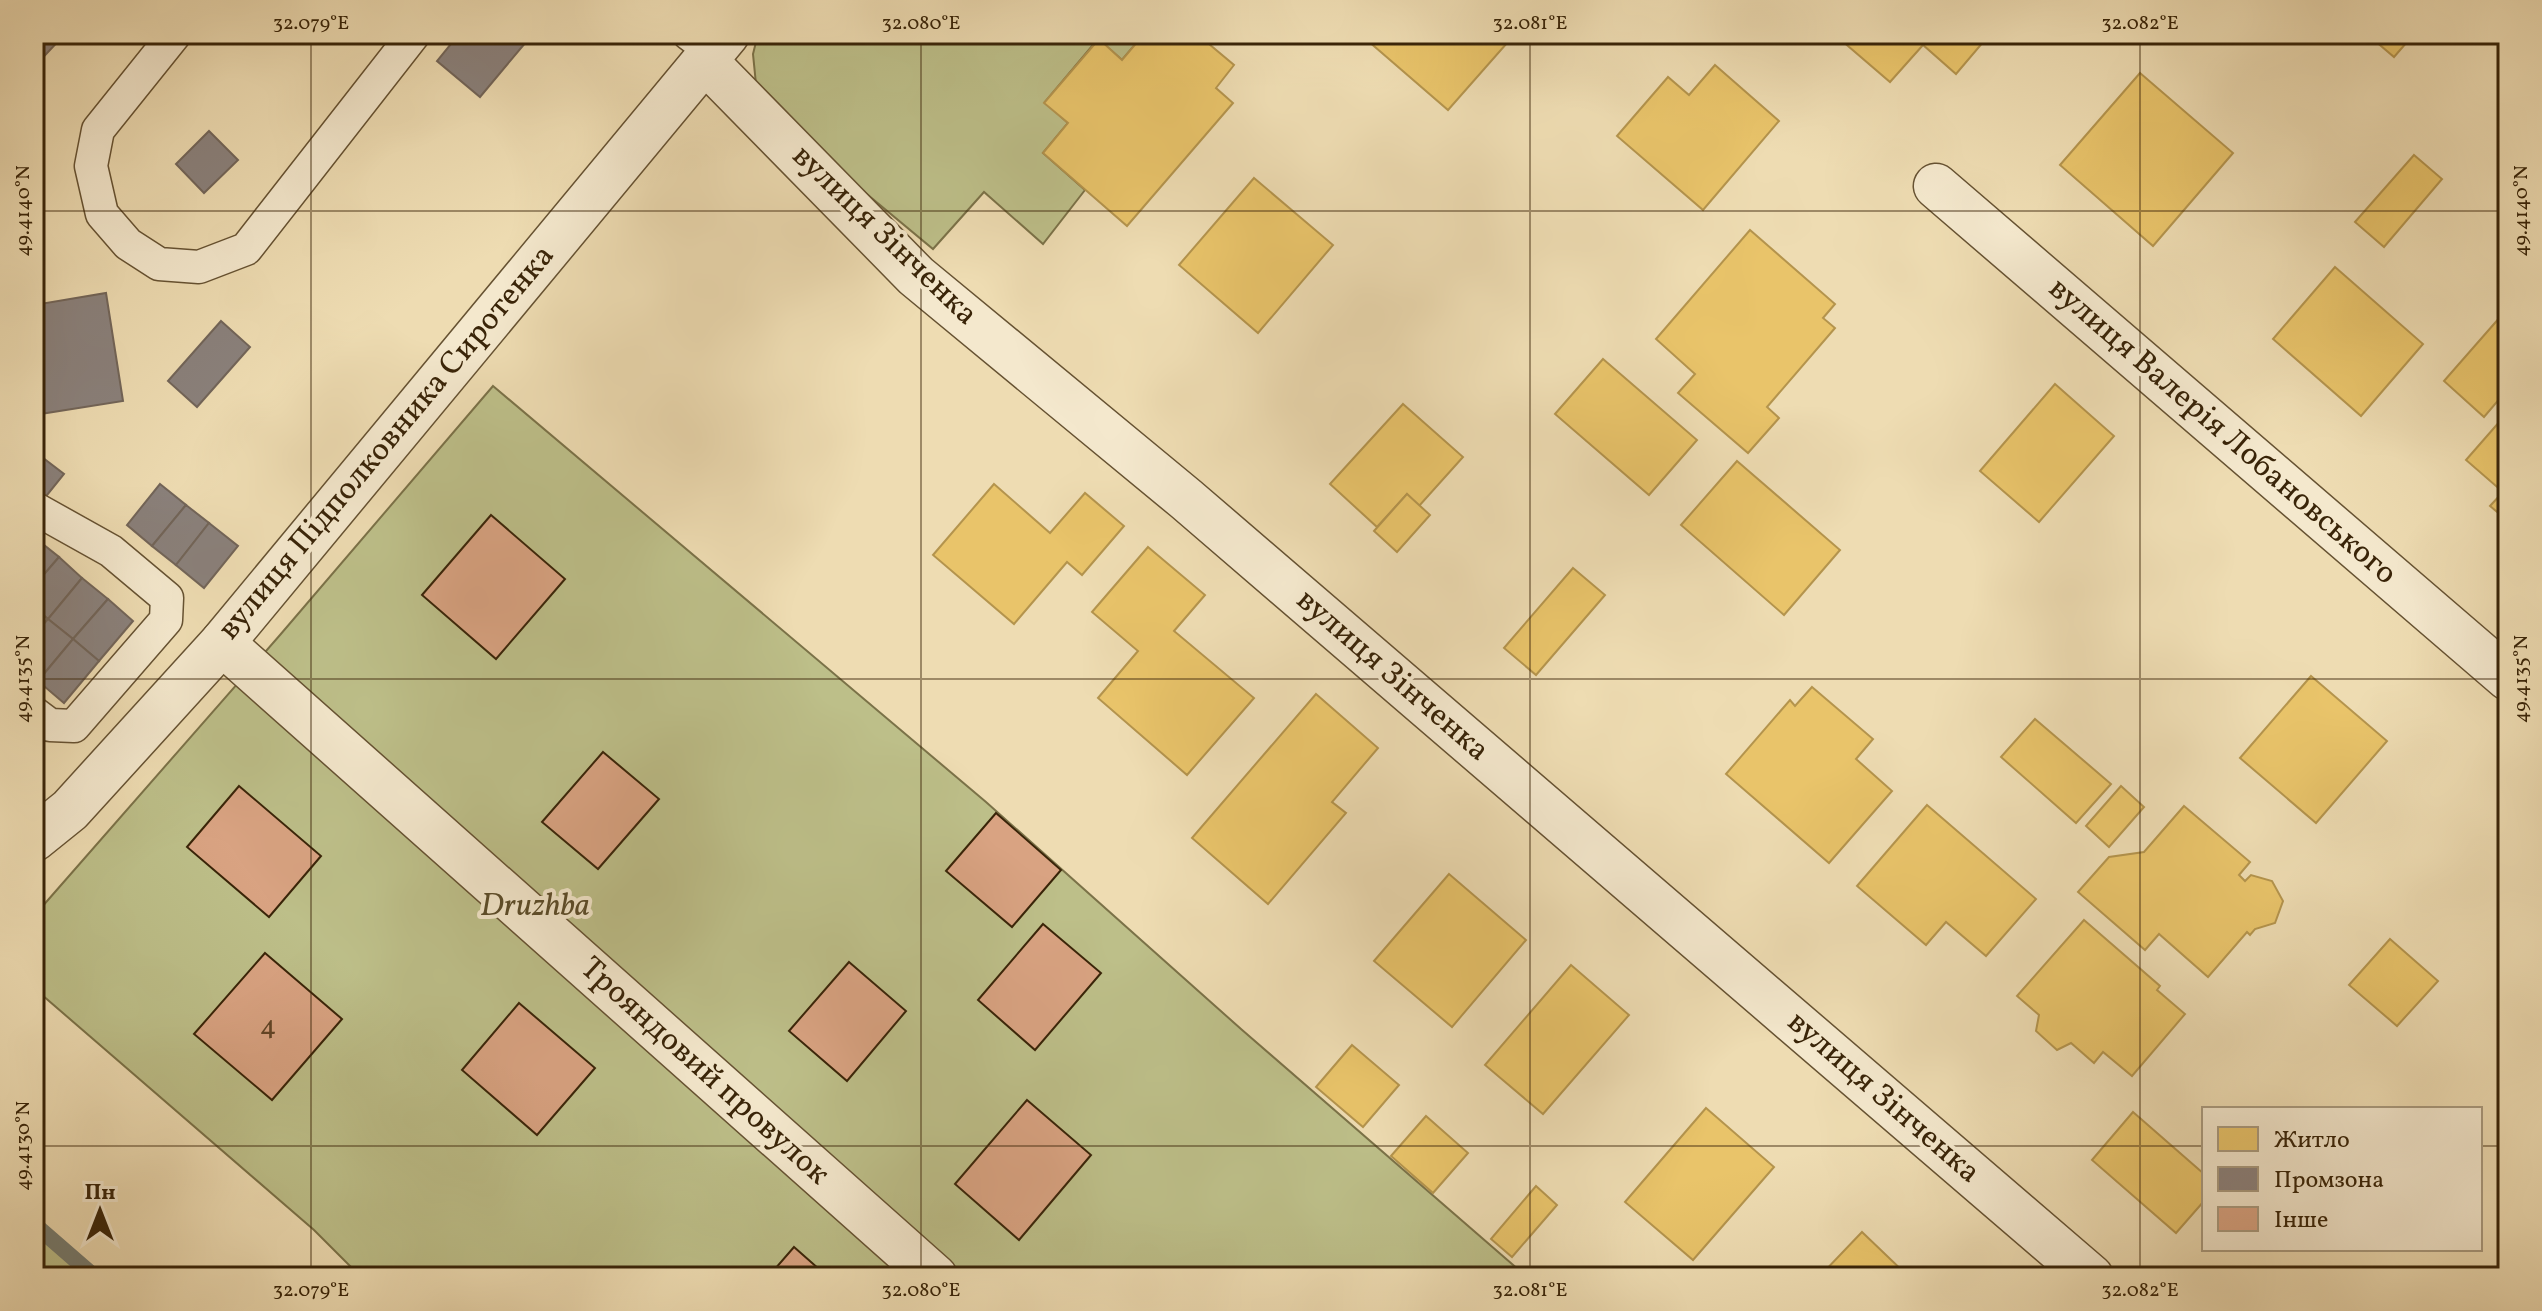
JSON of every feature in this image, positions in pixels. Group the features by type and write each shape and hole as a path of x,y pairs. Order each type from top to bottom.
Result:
{"street":[{"name":"вулиця Підполковника Сиротенка","path":"34,839 70,810 222,643 709,45"},
{"name":"вулиця Зінченка","path":"709,45 916,276 1199,509 2091,1277"},
{"name":"вулиця Валерія Лобановського","path":"1936,186 2508,678"},
{"name":"Трояндовий провулок","path":"222,643 935,1277"}],"lane":[{"path":"175,34 98,130 91,166 102,214 128,244 159,264 199,267 246,249 414,34"},
{"path":"34,508 111,551 167,598 166,620 74,726 50,725 34,713"}],"green space":[{"path":"758,34 1144,34 1122,60 1098,39 1045,102 1068,123 1043,153 1085,190 1043,244 984,192 933,249 827,161 756,84 753,54"},
{"name":"Druzhba","path":"493,386 986,802 1527,1277 361,1277 314,1230 34,988 34,916"},
{"path":"34,1224 95,1277 34,1277"}],"building: Житло":[{"path":"1144,34 1153,34 1161,41 1167,34 1197,34 1234,65 1216,88 1233,103 1127,226 1043,153 1068,123 1044,103 1099,39 1122,60"},
{"path":"1360,34 1515,34 1448,110"},
{"path":"1834,34 1990,34 1956,74 1923,45 1890,82"},
{"path":"2367,34 2414,34 2394,57"},
{"path":"1715,65 1779,121 1703,210 1617,136 1668,77 1689,95"},
{"path":"2140,73 2233,153 2153,246 2060,165"},
{"path":"2414,155 2442,179 2384,247 2355,222"},
{"path":"1254,178 1333,245 1258,333 1179,265"},
{"path":"1750,230 1835,304 1823,318 1835,328 1767,407 1779,418 1748,453 1678,393 1695,374 1656,339"},
{"path":"2335,267 2423,344 2361,416 2273,339"},
{"path":"2508,308 2508,389 2484,417 2444,381"},
{"path":"1603,359 1697,440 1649,495 1555,414"},
{"path":"2055,384 2114,436 2039,522 1980,471"},
{"path":"1403,404 1463,457 1419,506 1407,494 1377,527 1330,484"},
{"path":"2508,412 2508,521 2490,506 2503,492 2466,460"},
{"path":"1737,461 1840,550 1784,615 1681,525"},
{"path":"994,484 1050,533 1085,493 1124,526 1082,575 1067,562 1014,624 933,555"},
{"path":"1407,494 1430,515 1397,552 1374,531"},
{"path":"1148,547 1205,595 1174,631 1254,698 1187,775 1098,698 1138,651 1092,612"},
{"path":"1573,568 1605,595 1536,675 1504,648"},
{"path":"2311,676 2387,741 2316,823 2240,758"},
{"path":"1812,687 1873,739 1856,759 1892,791 1829,863 1726,774 1790,700 1795,706"},
{"path":"1316,694 1378,748 1332,802 1346,813 1268,904 1192,838"},
{"path":"2035,719 2111,784 2076,823 2001,757"},
{"path":"2121,786 2144,807 2109,847 2086,826"},
{"path":"1927,805 2036,899 1986,956 1946,922 1926,945 1857,886"},
{"path":"2184,806 2250,862 2239,875 2245,881 2251,875 2272,881 2283,901 2275,923 2255,929 2250,935 2247,932 2208,977 2159,934 2145,950 2078,892 2109,857 2144,852"},
{"path":"1449,874 1526,940 1452,1027 1374,961"},
{"path":"2084,920 2160,986 2157,990 2185,1014 2132,1076 2103,1052 2094,1063 2071,1043 2057,1050 2036,1031 2039,1015 2017,996"},
{"path":"2390,939 2438,981 2397,1026 2349,985"},
{"path":"1571,965 1629,1015 1543,1114 1485,1065"},
{"path":"1352,1045 1399,1085 1363,1127 1316,1087"},
{"path":"1706,1108 1774,1167 1693,1260 1625,1202"},
{"path":"2133,1112 2202,1172 2202,1203 2176,1233 2092,1160"},
{"path":"1426,1116 1468,1153 1433,1193 1391,1156"},
{"path":"1536,1186 1557,1205 1512,1257 1491,1239"},
{"path":"1862,1232 1909,1277 1819,1277"}],"building: Промзона":[{"path":"34,34 65,34 34,67"},
{"path":"459,34 517,34 526,42 480,97 437,61"},
{"path":"209,131 238,160 204,193 176,164"},
{"path":"106,293 123,401 34,415 34,305"},
{"path":"221,321 250,347 197,407 168,381"},
{"path":"34,451 64,474 43,500 34,493"},
{"path":"160,484 186,505 152,546 127,525"},
{"path":"186,505 209,523 176,565 152,546"},
{"path":"209,523 238,546 204,588 176,565"},
{"path":"34,537 59,557 34,586"},
{"path":"59,557 82,578 48,619 34,607 34,586"},
{"path":"82,578 108,599 73,639 48,619"},
{"path":"108,599 133,621 99,661 73,639"},
{"path":"34,607 48,619 34,635"},
{"path":"48,619 73,639 38,681 34,678 34,635"},
{"path":"73,639 99,661 64,703 38,681"}],"building: Інше":[{"path":"491,515 565,579 496,659 422,595"},
{"path":"603,752 659,799 598,869 542,822"},
{"path":"239,786 321,856 269,917 187,847"},
{"path":"996,813 1061,870 1012,927 946,871"},
{"path":"1043,924 1101,973 1035,1050 978,1000"},
{"path":"265,953 342,1019 272,1100 194,1034"},
{"path":"849,962 906,1011 847,1081 789,1031"},
{"path":"519,1003 595,1068 537,1135 462,1070"},
{"path":"1027,1100 1091,1155 1019,1240 955,1184"},
{"path":"794,1247 828,1277 768,1277"}],"waterway":[{"path":"34,1224 95,1277"}]}
